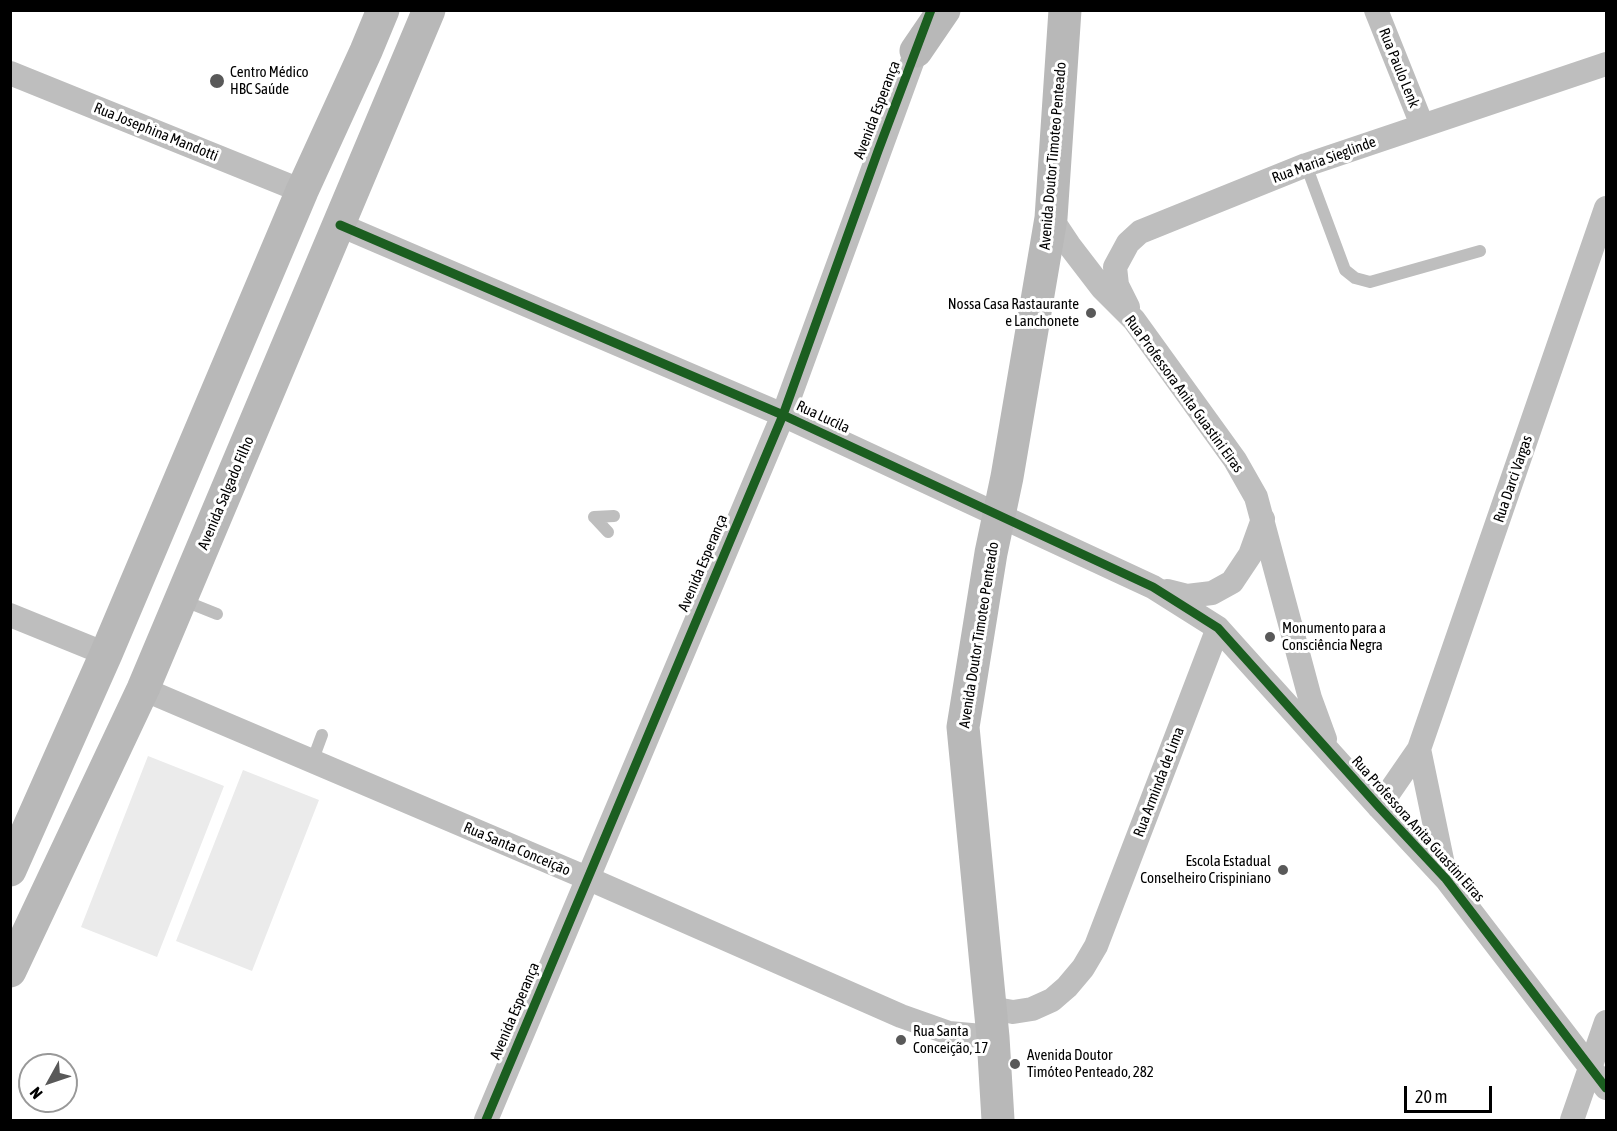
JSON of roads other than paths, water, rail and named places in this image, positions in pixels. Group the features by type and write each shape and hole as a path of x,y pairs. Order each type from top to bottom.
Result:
{"main road":[{"path":"10,870 106,654 302,191 383,10"},
{"name":"Avenida Salgado Filho","path":"10,971 143,689 429,10"},
{"path":"916,51 944,10"},
{"name":"Avenida Doutor Timoteo Penteado","path":"998,1120 992,1022 963,727 1051,218 1065,10"}],"street":[{"name":"Avenida Esperança","path":"486,1120 783,414 931,10"},
{"name":"Rua Paulo Lenk","path":"1376,10 1422,125"},
{"name":"Rua Maria Sieglinde","path":"1134,320 1117,285 1115,267 1128,243 1140,232 1306,165 1606,64"},
{"name":"Rua Josephina Mandotti","path":"10,73 302,191"},
{"name":"Rua Darci Vargas","path":"1379,807 1419,749 1606,210"},
{"name":"Rua Professora Anita Guastini Eiras","path":"1051,218 1102,288 1134,320 1235,460 1256,496 1310,699 1330,753"},
{"name":"Rua Lucila","path":"340,225 783,414 1153,587 1218,628"},
{"path":"1153,587 1186,596 1212,593 1232,582 1250,555 1263,519"},
{"path":"10,615 106,654"},
{"name":"Rua Professora Anita Guastini Eiras","path":"1218,628 1446,879 1606,1088"},
{"name":"Rua Arminda de Lima","path":"992,1022 1013,1012 1032,1009 1052,1000 1083,968 1096,946 1218,628"},
{"name":"Rua Santa Conceição","path":"143,689 587,878 901,1016 949,1033 992,1022"},
{"path":"1419,749 1446,879"},
{"path":"1580,1118 1590,1065 1606,1022"}],"lane":[{"path":"1306,165 1345,270 1355,278 1370,282 1480,251"},
{"path":"608,532 594,517 614,516"},
{"path":"181,599 217,614"},
{"path":"312,762 322,735"}],"place":[{"name":"Centro Médico HBC Saúde","path":"217,81"},
{"name":"Nossa Casa Rastaurante e Lanchonete","path":"1091,313"},
{"name":"Monumento para a Consciência Negra","path":"1270,637"},
{"name":"Escola Estadual Conselheiro Crispiniano","path":"1283,870"},
{"name":"Rua Santa Conceição, 17","path":"901,1040"},
{"name":"Avenida Doutor Timóteo Penteado, 282","path":"1015,1064"}]}
